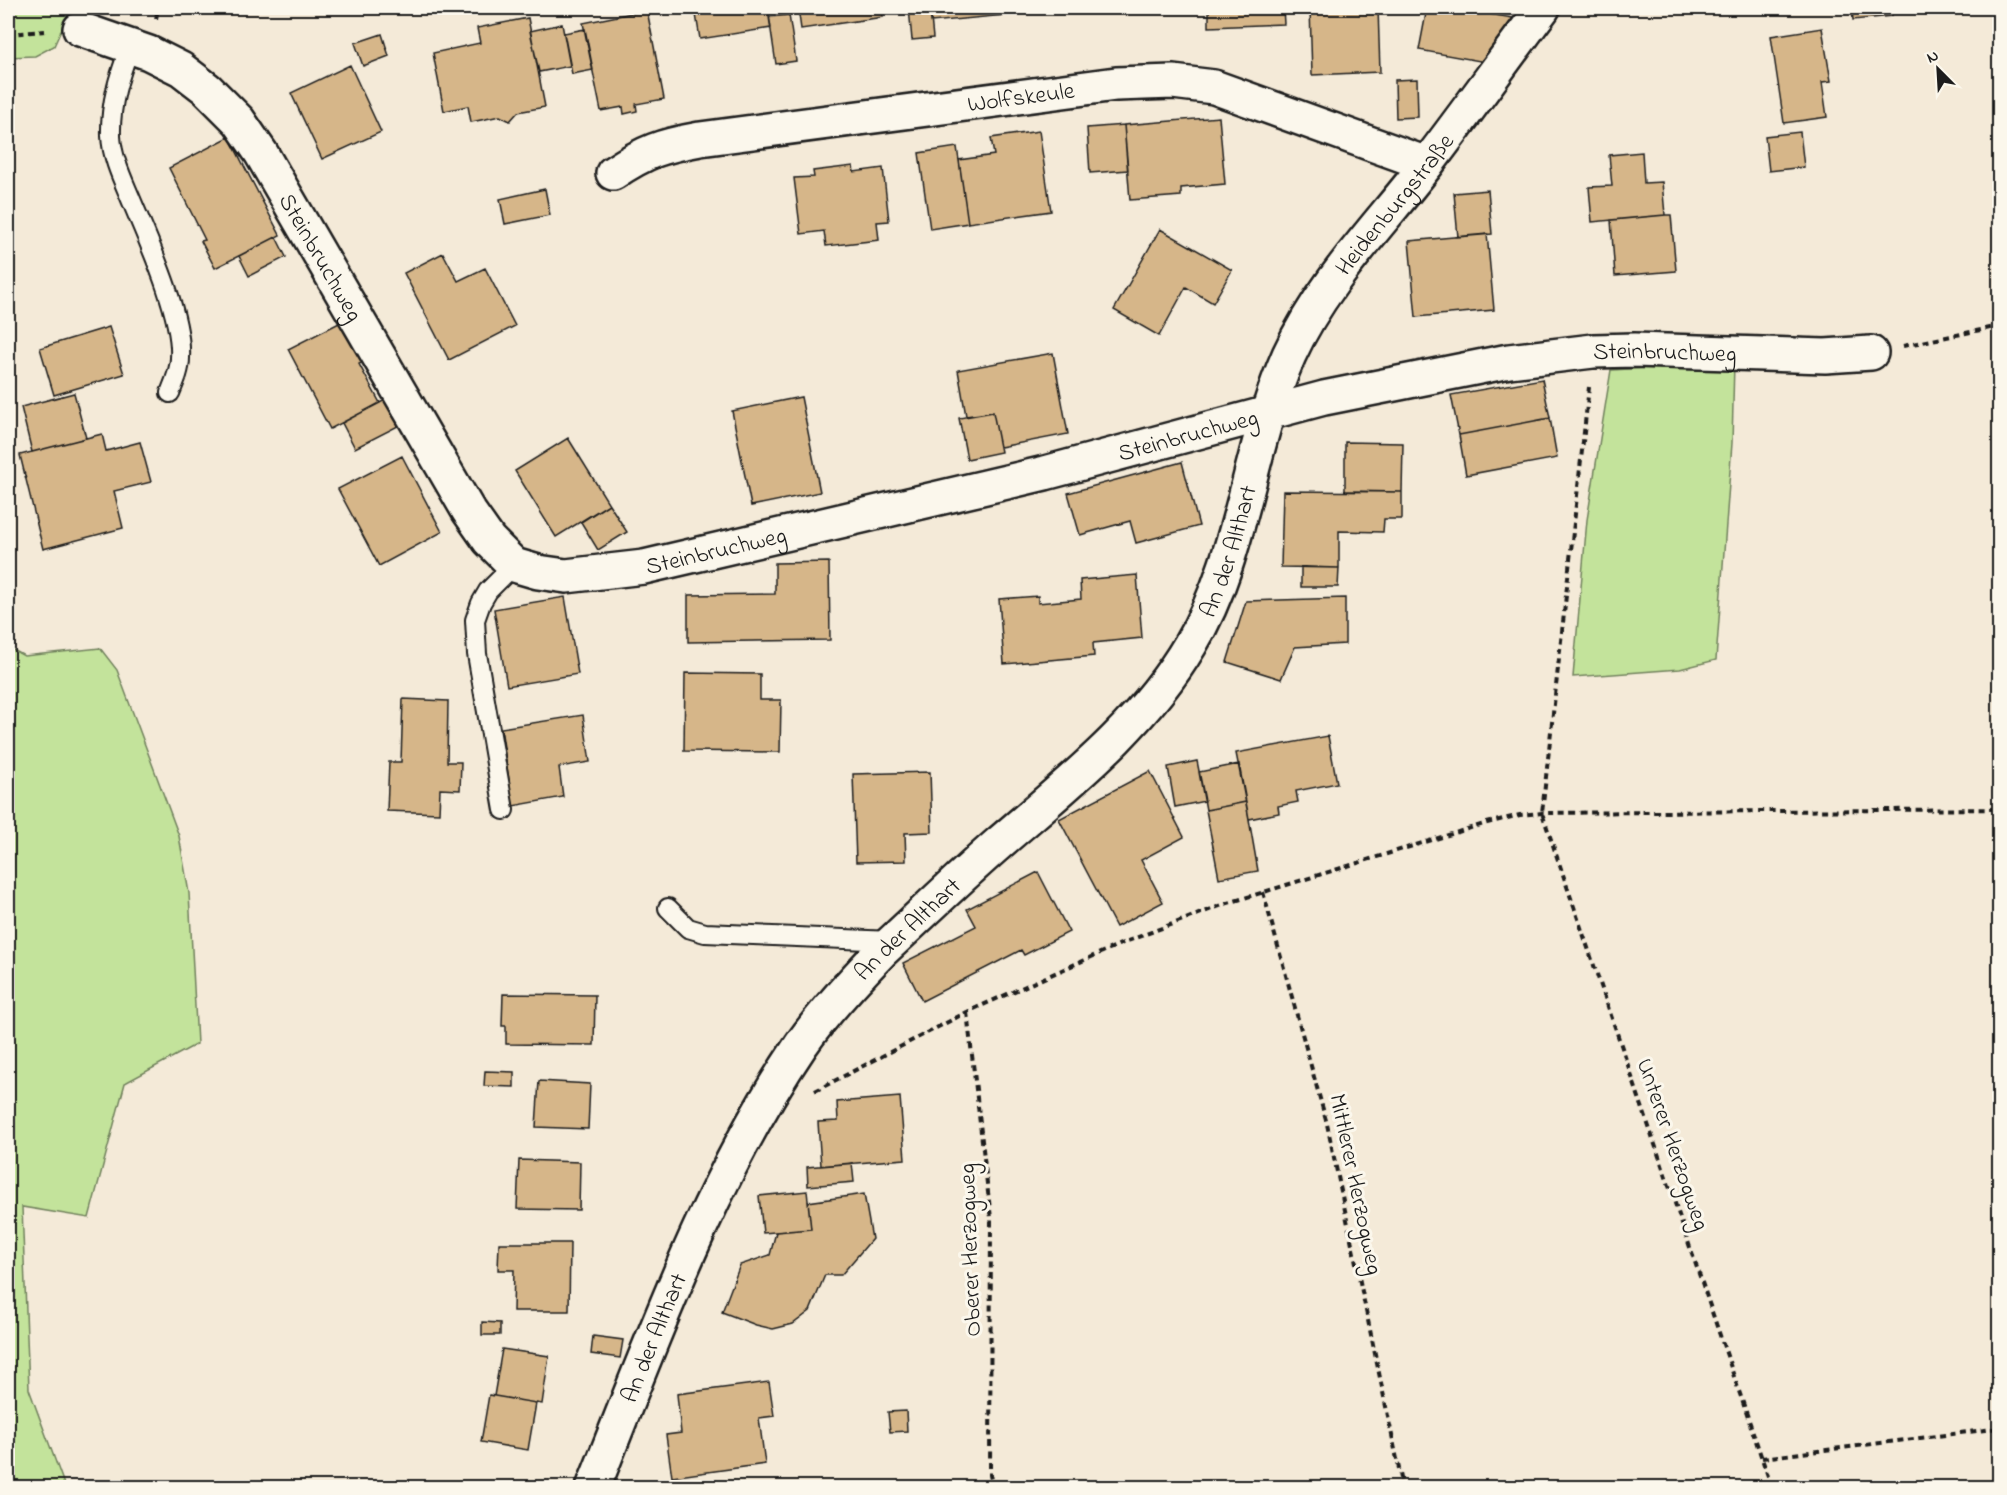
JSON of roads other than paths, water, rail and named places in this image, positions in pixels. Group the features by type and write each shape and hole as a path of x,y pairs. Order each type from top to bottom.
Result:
{"street":[{"name":"Heidenburgstraße","path":"1269,413 1288,357 1309,316 1336,278 1427,164 1543,8"},
{"name":"Steinbruchweg","path":"80,29 149,52 181,69 207,89 238,121 261,153 468,510 489,540 514,565 538,573 566,576 645,567 1046,473 1324,398 1509,361 1593,351 1634,350 1825,356 1871,353"},
{"name":"Wolfskeule","path":"613,173 639,156 667,145 700,139 1116,84 1173,82 1214,87 1427,164"},
{"name":"An der Althart","path":"593,1488 670,1294 723,1179 763,1105 803,1043 849,986 892,941 1105,749 1143,709 1184,655 1208,610 1225,564 1269,413"}],"lane":[{"path":"130,47 113,102 111,138 116,163 168,293 178,333 181,356 170,393"},
{"path":"504,810 477,654 475,620 488,591 514,565"},
{"path":"668,908 688,928 705,933 892,941"}]}
